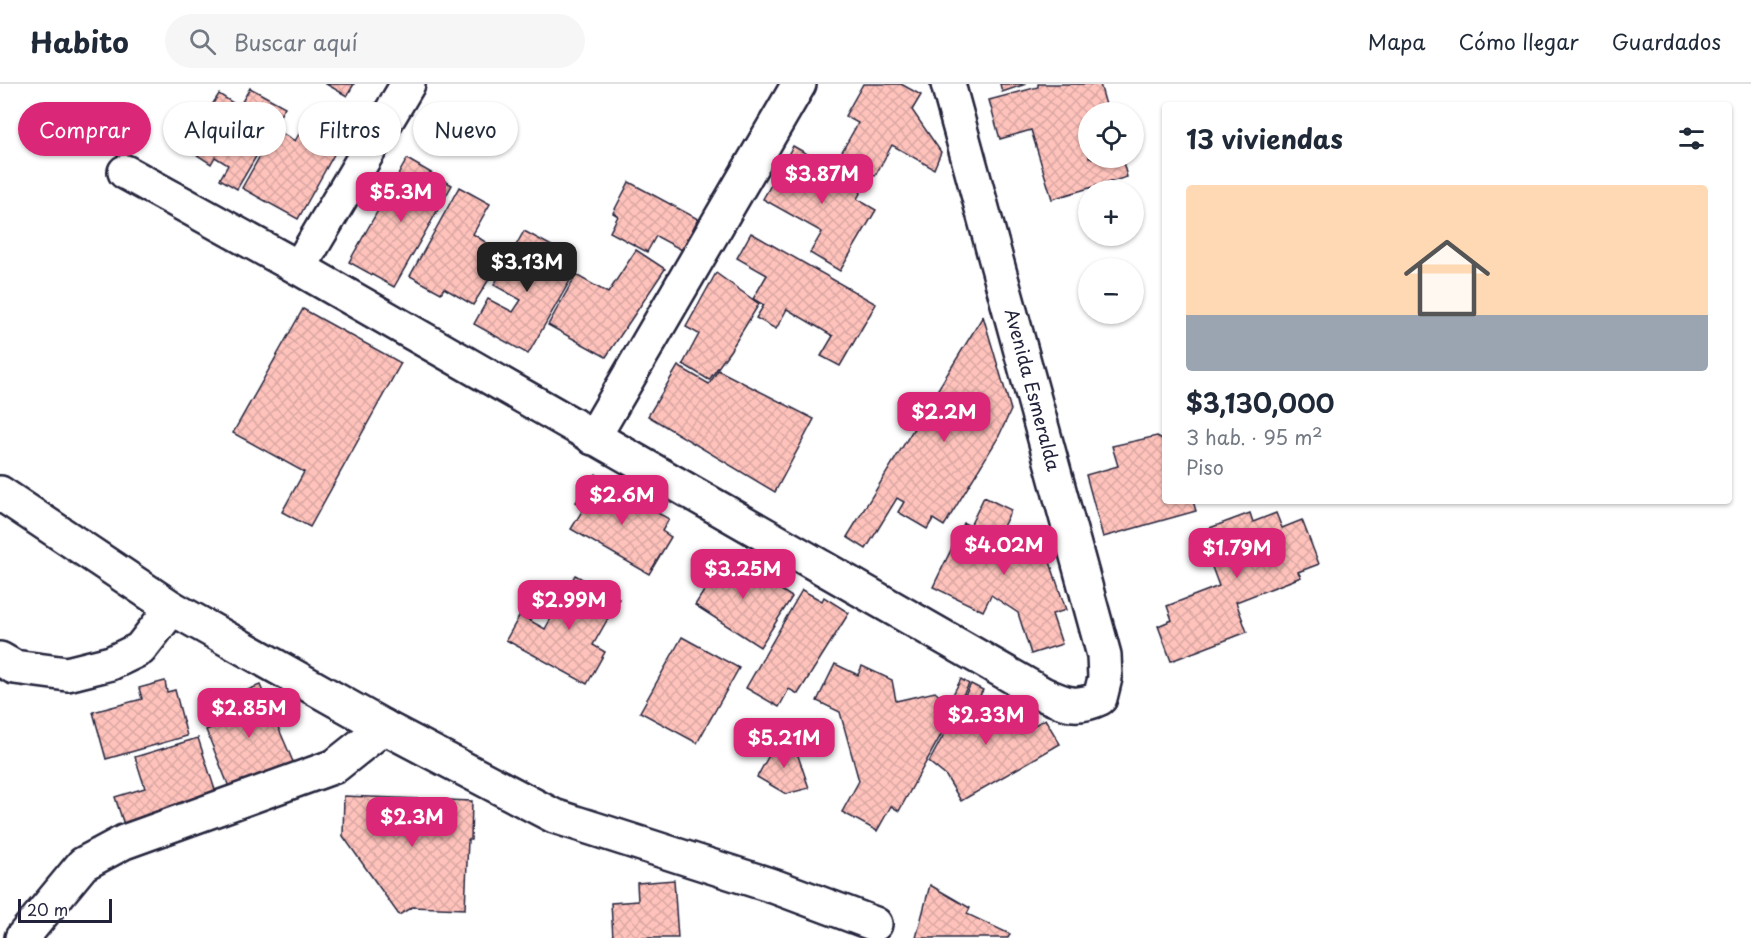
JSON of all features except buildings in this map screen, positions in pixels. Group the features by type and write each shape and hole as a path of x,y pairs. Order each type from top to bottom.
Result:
{"street":[{"path":"299,268 408,84"},
{"path":"125,172 299,268 593,438 799,84"},
{"name":"Avenida Esmeralda","path":"593,438 1043,694 1065,704 1088,704 1100,698 1105,678 1104,655 948,84"},
{"path":"0,493 172,608 384,727 554,816 776,887 875,924"},
{"path":"0,659 14,667 67,674 111,663 140,649 172,608"},
{"path":"22,938 83,864 124,842 335,766 384,727"}]}
